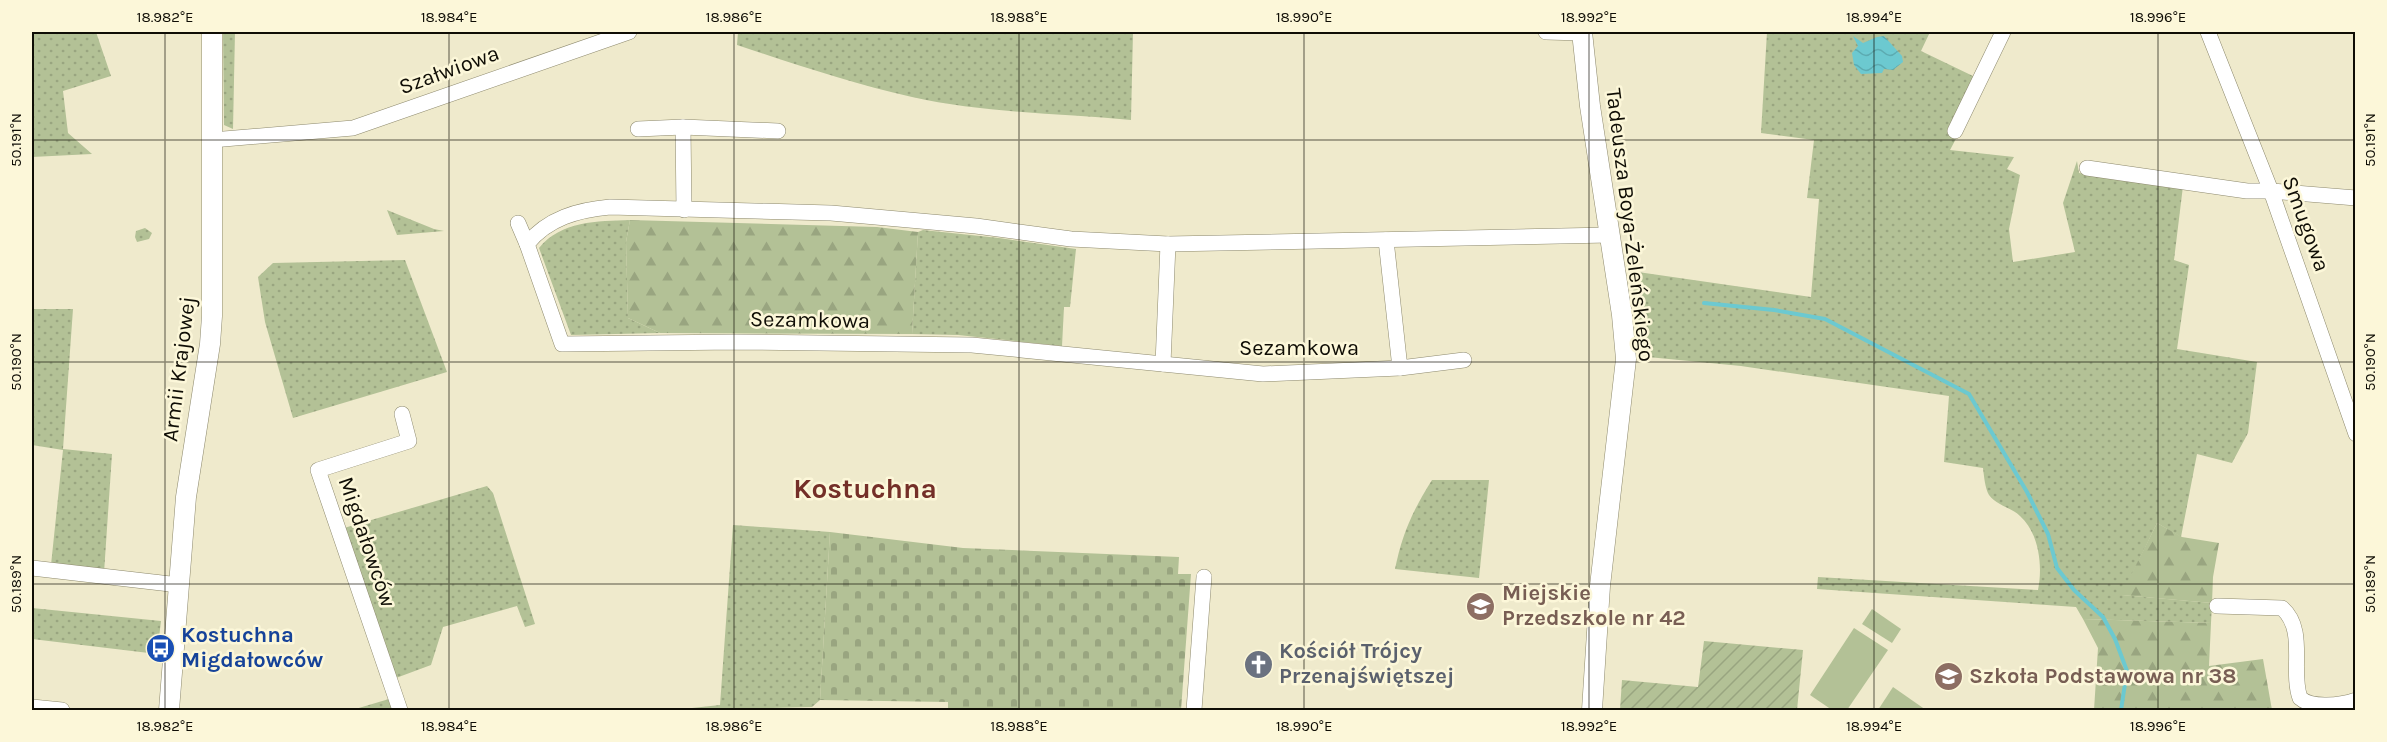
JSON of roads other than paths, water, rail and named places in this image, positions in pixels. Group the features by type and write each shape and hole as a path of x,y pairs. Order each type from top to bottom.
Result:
{"street":[{"name":"Armii Krajowej","path":"169,711 186,497 210,344 212,316 212,32"},
{"name":"Szałwiowa","path":"212,140 353,128 629,32"},
{"path":"1546,32 1582,32"},
{"name":"Tadeusza Boya-Żeleńskiego","path":"1582,32 1590,106 1622,315 1626,359 1600,586 1592,711"},
{"path":"1955,131 2002,32"},
{"name":"Smugowa","path":"2208,32 2271,190 2353,417 2355,434"},
{"path":"683,127 684,210"},
{"path":"638,129 683,127 778,131"},
{"path":"2087,168 2247,191 2271,190 2355,198"},
{"path":"527,244 538,230 564,216 583,209 610,207 831,213 976,226 1071,239 1168,244 1609,235"},
{"name":"Sezamkowa","path":"518,223 562,344 736,342 972,345 1263,374 1400,368 1464,360"},
{"path":"1386,240 1400,368"},
{"path":"1163,364 1168,244"},
{"name":"Migdałowców","path":"400,711 318,471 409,441 402,414"},
{"path":"32,568 179,585"},
{"path":"1194,711 1204,577"},
{"path":"2217,606 2282,608 2296,636 2300,698 2313,704 2343,704 2355,700"},
{"path":"32,707 62,711"}],"water":[{"path":"1853,36 1863,43 1884,36 1902,56 1903,62 1893,70 1884,69 1882,73 1861,74 1854,65 1852,53 1858,46"}],"waterway":[{"path":"1704,303 1774,310 1825,319 1969,394 2027,492 2048,534 2057,568 2074,590 2103,617 2115,639 2127,671 2121,710"}],"place":[{"name":"Miejskie Przedszkole nr 42","path":"1481,606"},
{"name":"Kostuchna Migdałowców","path":"160,648"},
{"name":"Kościół Trójcy Przenajświętszej","path":"1258,664"},
{"name":"Szkoła Podstawowa nr 38","path":"1948,676"}],"district":[{"name":"Kostuchna","path":"865,488"}]}
